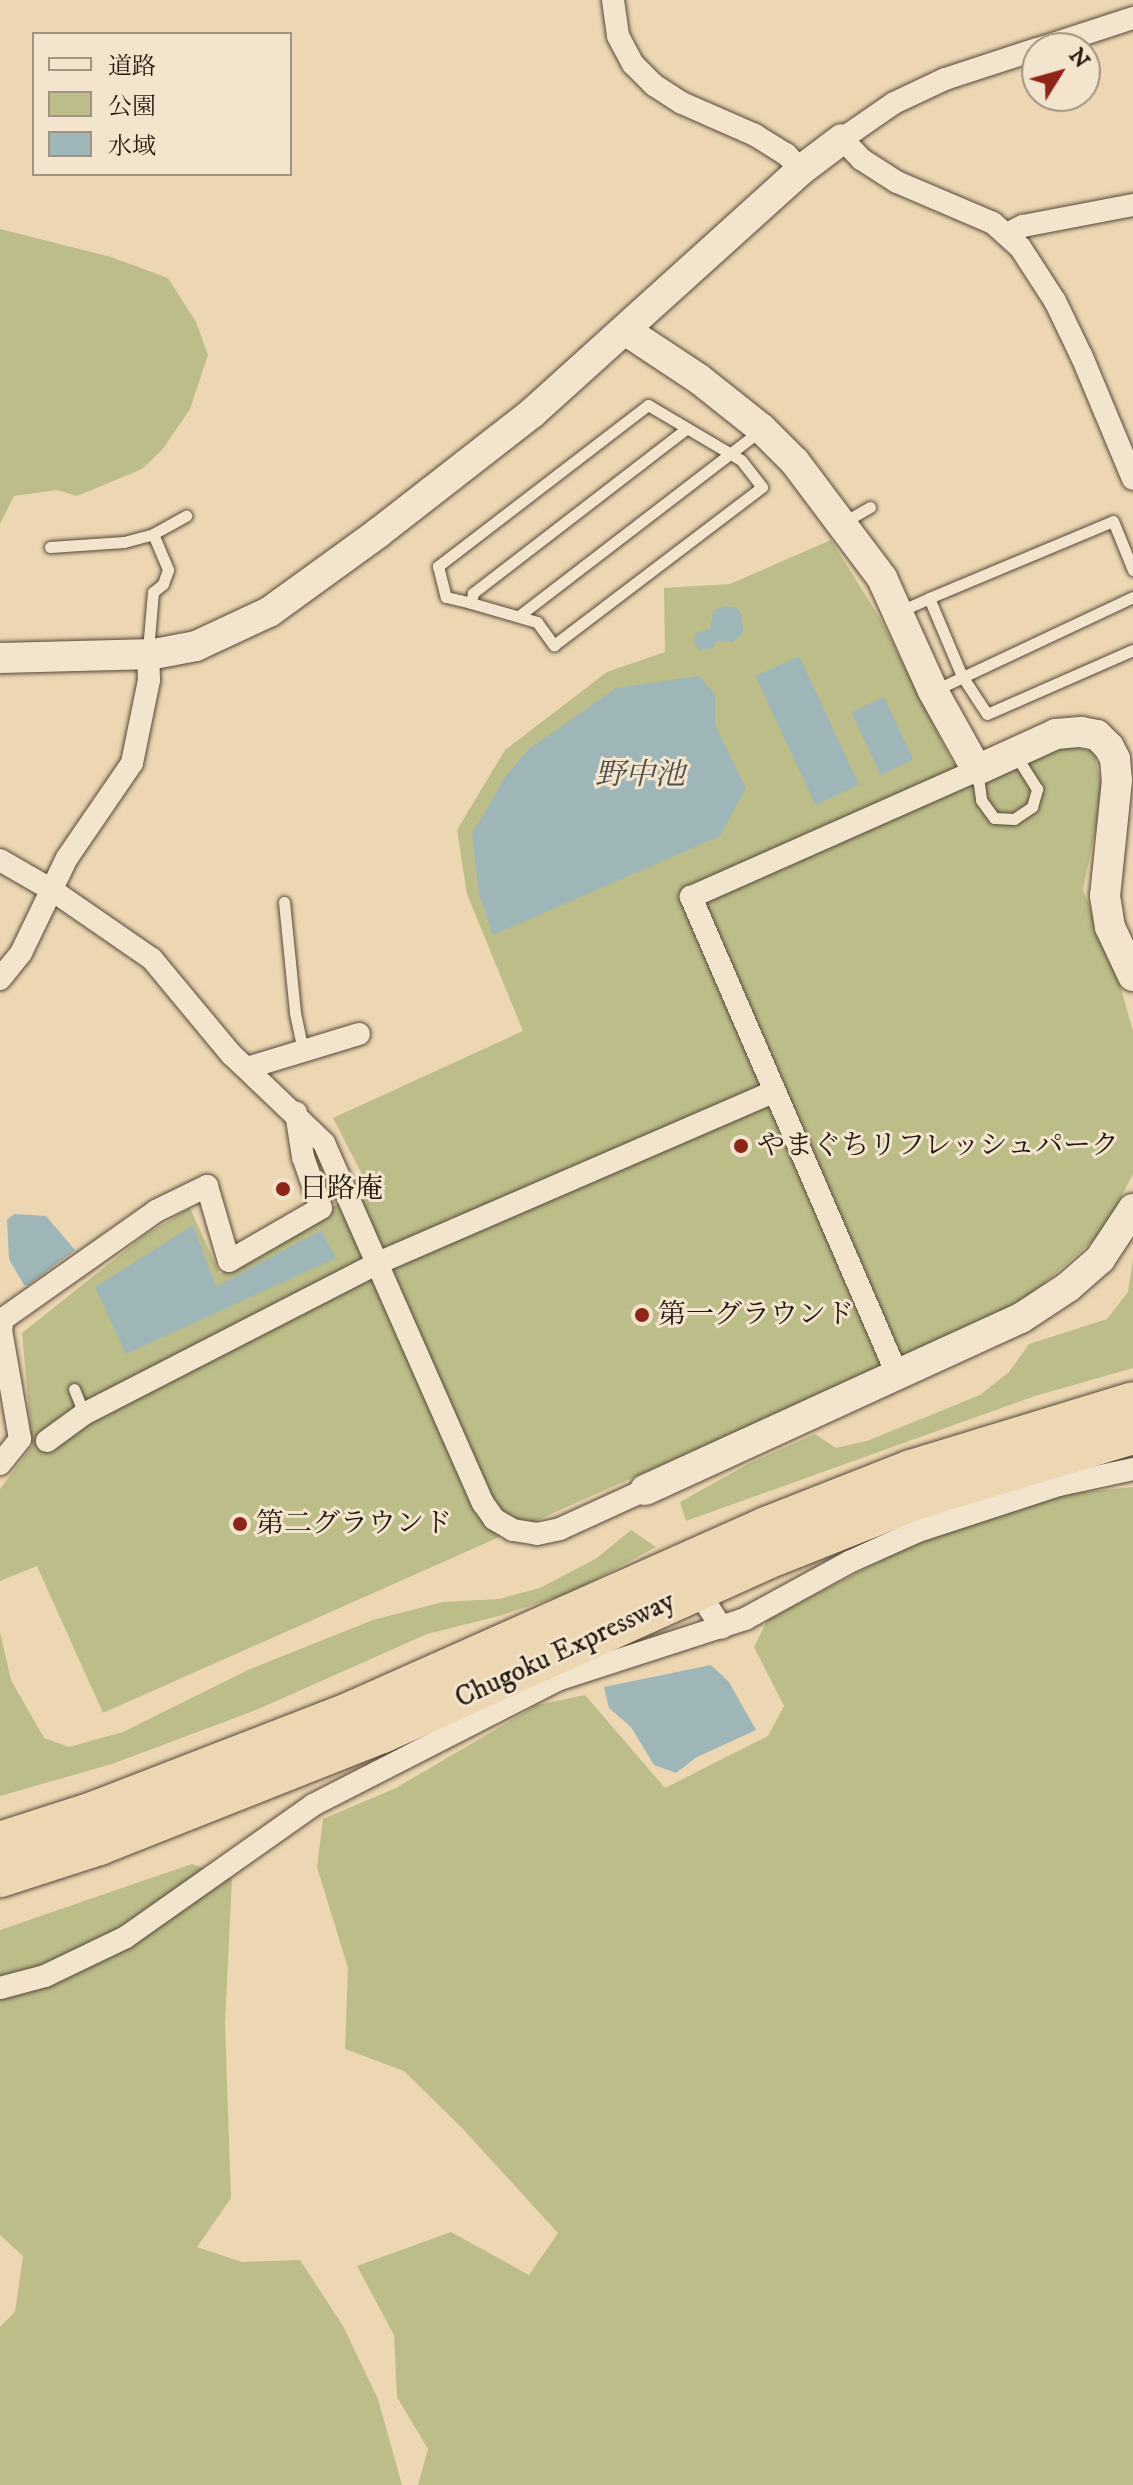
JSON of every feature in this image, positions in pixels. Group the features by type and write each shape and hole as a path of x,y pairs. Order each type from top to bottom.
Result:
{"highway":[{"name":"Chugoku Expressway","path":"0,1842 93,1812 353,1711 766,1527 911,1470 1133,1402"},
{"name":"Chugoku Expressway","path":"0,1877 99,1845 382,1733 777,1555 920,1498 1133,1434"},
{"path":"0,1818 249,1753"},
{"path":"0,1885 99,1845"}],"street":[{"path":"613,0 618,36 633,64 654,85 682,103 755,135 786,154 801,170"},
{"path":"1091,32 1133,18"},
{"path":"0,658 151,655 196,646 245,625 295,595 532,413 801,170 842,139 894,103 945,79 1021,55"},
{"path":"842,139 861,159 897,182 993,223 1007,234 1055,301 1133,479"},
{"path":"1007,234 1023,226 1133,205"},
{"path":"625,330 699,379 762,429 795,462 882,578 933,691 977,770"},
{"path":"0,979 21,953 67,858 132,763 151,655"},
{"path":"897,1374 691,897 1013,752 1056,734 1081,732 1097,735 1115,759 1117,780 1105,896 1110,927 1133,976"},
{"path":"0,860 52,890 152,959 247,1068 324,1143 483,1503 494,1519 513,1530 537,1534 560,1529 1021,1318 1068,1287 1100,1259 1133,1209"},
{"path":"247,1068 359,1034"},
{"path":"47,1441 84,1414 378,1263 774,1092"},
{"path":"0,1464 20,1439 1,1330 3,1319 156,1211 207,1186 229,1261 321,1208 303,1157 296,1113"},
{"path":"0,1988 45,1976 126,1937 313,1805 557,1680 722,1628 849,1562 918,1531 1059,1485 1133,1469"},
{"path":"707,1605 722,1628"}],"lane":[{"path":"648,405 730,454 741,460 762,487 554,645 537,622 446,597 438,566 648,405"},
{"path":"471,603 473,593 687,428"},
{"path":"520,615 762,429"},
{"path":"843,523 870,507"},
{"path":"50,547 124,542 153,534 186,516"},
{"path":"898,612 1113,521 1133,570"},
{"path":"151,655 149,639 153,592 163,584 168,570 153,534"},
{"path":"933,691 1133,597"},
{"path":"929,598 962,676 987,714 1133,650"},
{"path":"977,770 981,800 994,818 1014,819 1032,807 1037,789 1013,752"},
{"path":"284,902 295,1013 303,1051"},
{"path":"74,1389 84,1414"}],"green space":[{"path":"0,229 111,257 168,278 196,322 208,355 190,409 162,450 142,469 77,496 57,490 14,496 0,524"},
{"name":"やまぐちリフレッシュパーク","path":"831,540 881,620 951,760 970,786 1063,745 1094,752 1103,793 1083,890 1119,981 1133,1031 1133,1174 1104,1231 1017,1307 103,1713 37,1566 0,1581 0,1489 32,1446 22,1333 145,1235 190,1208 220,1274 368,1186 333,1118 523,1031 467,894 457,830 505,750 607,672 665,652 664,588 730,584"},
{"path":"1133,1259 1133,1368 1035,1396 686,1521 680,1502 750,1463 815,1434 836,1448 867,1441 980,1395 1009,1372 1029,1344 1107,1319 1128,1292"},
{"path":"1133,1487 1133,2485 418,2485 428,2449 397,2397 394,2335 357,2266 451,2232 529,2275 558,2233 462,2128 404,2071 345,2049 348,1968 317,1867 323,1819 396,1788 537,1705 585,1695 665,1788 768,1736 784,1706 754,1647 768,1619 911,1545 1065,1494"},
{"path":"631,1530 656,1547 572,1592 499,1616 427,1634 256,1710 112,1764 0,1796 0,1632 11,1680 44,1738 69,1747 123,1732 250,1669 373,1620 443,1602 499,1599 540,1588 597,1558"},
{"path":"192,1864 232,1879 225,2023 231,2198 197,2247 242,2262 300,2260 343,2326 378,2399 402,2485 0,2485 0,2327 15,2312 23,2256 0,2235 0,1930"}],"water":[{"path":"725,606 737,608 742,615 743,633 733,642 717,641 713,648 698,650 694,641 696,633 710,629 713,611"},
{"path":"799,656 859,785 816,805 755,676"},
{"name":"野中池","path":"699,676 715,694 715,725 746,788 720,836 493,935 479,894 472,834 506,776 529,749 616,688"},
{"path":"884,697 913,760 881,775 851,712"},
{"path":"14,1214 46,1216 75,1250 28,1285 24,1285 9,1259 7,1220"},
{"path":"193,1225 216,1287 321,1230 336,1258 126,1354 95,1287"},
{"path":"711,1665 729,1682 756,1730 697,1757 676,1773 654,1765 631,1727 609,1708 604,1687"}],"place":[{"name":"やまぐちリフレッシュパーク","path":"741,1146"},
{"name":"日路庵","path":"283,1189"},
{"name":"第一グラウンド","path":"642,1315"},
{"name":"第二グラウンド","path":"240,1524"}]}
